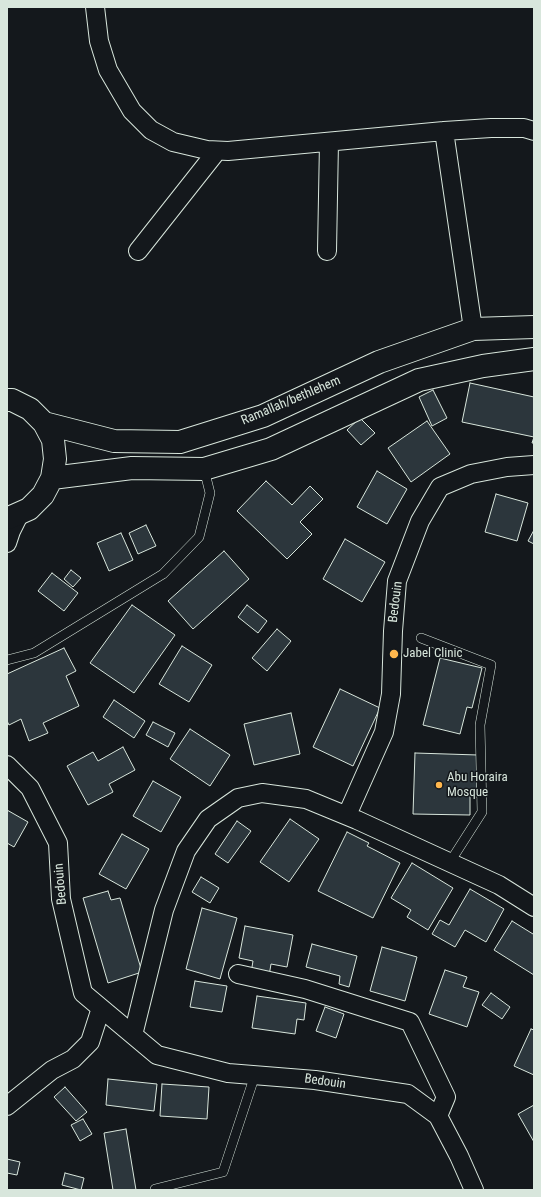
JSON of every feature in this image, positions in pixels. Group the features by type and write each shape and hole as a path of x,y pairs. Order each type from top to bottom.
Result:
{"main road":[{"name":"Ramallah/bethlehem","path":"44,423 114,441 180,442 263,416 379,362 473,329 534,327"},
{"path":"52,478 132,468 204,469 271,450 419,380 484,366 534,359"},
{"path":"7,400 12,400 30,409 44,423 53,440 55,459 52,478 43,495 29,509 14,515"}],"street":[{"path":"95,7 99,41 108,70 132,111 151,130 173,142 207,150 228,151 444,131 524,128 534,131"},
{"path":"444,131 473,329"},
{"path":"327,251 329,142"},
{"path":"138,251 217,151"},
{"name":"Bedouin","path":"347,815 384,732 391,694 393,631 397,581 420,521 440,487 471,474 507,467 534,465"},
{"path":"7,542 14,515"},
{"name":"Bedouin","path":"7,764 30,788 58,843 61,899 84,993 158,1056 228,1073 316,1080 408,1094 438,1116 459,1156 474,1190"},
{"path":"133,1035 164,910 186,851 208,819 238,798 262,793 306,799 347,815 499,885 534,907"},
{"path":"238,974 305,989 410,1022 446,1097 438,1116"},
{"path":"7,1106 52,1070 73,1059 90,1042 102,1008"}],"lane":[{"path":"7,660 34,653 163,574 199,537 210,492 204,469"},
{"path":"421,638 491,665 480,725 482,812 450,862"},
{"path":"155,1188 223,1172 255,1075"}],"building":[{"path":"470,383 534,397 534,437 462,422"},
{"path":"433,390 447,418 432,426 419,397"},
{"path":"360,418 375,433 361,445 347,430"},
{"path":"427,421 450,454 411,482 388,448"},
{"path":"377,471 407,489 387,524 357,507"},
{"path":"266,481 292,505 310,486 323,499 300,522 312,534 287,559 237,511"},
{"path":"496,494 528,503 517,541 485,532"},
{"path":"146,525 156,546 138,554 129,533"},
{"path":"534,530 534,544 528,541"},
{"path":"121,533 133,560 109,571 97,543"},
{"path":"345,539 385,562 362,602 323,579"},
{"path":"224,551 249,579 193,629 168,601"},
{"path":"71,570 81,578 73,587 64,579"},
{"path":"52,573 78,593 64,611 38,591"},
{"path":"132,605 175,635 134,693 90,663"},
{"path":"247,605 267,621 258,633 238,617"},
{"path":"277,629 291,641 267,671 252,658"},
{"path":"182,646 212,665 189,702 159,684"},
{"path":"64,648 76,671 66,676 79,706 43,723 48,733 29,741 21,719 9,725 7,721 7,674"},
{"path":"440,658 482,668 472,708 467,707 460,734 423,725"},
{"path":"340,689 380,708 353,766 313,747"},
{"path":"114,700 145,721 134,738 103,717"},
{"path":"291,713 300,754 254,765 244,724"},
{"path":"153,722 175,733 168,747 146,735"},
{"path":"190,729 230,755 210,786 170,759"},
{"path":"123,747 135,770 109,784 113,792 88,805 67,766 93,752 98,761"},
{"path":"415,753 478,755 477,797 470,796 470,815 413,814"},
{"path":"153,781 181,797 161,832 133,816"},
{"path":"7,810 28,822 14,847 7,843"},
{"path":"290,819 319,839 289,882 260,862"},
{"path":"237,821 251,831 228,863 215,854"},
{"path":"347,832 369,843 367,846 400,863 373,918 318,891"},
{"path":"122,834 149,849 126,889 99,874"},
{"path":"412,863 453,888 428,930 407,917 411,910 391,898"},
{"path":"201,877 219,888 210,903 192,892"},
{"path":"470,889 504,909 486,942 465,930 455,947 432,934 440,920 449,925"},
{"path":"108,891 111,900 120,898 142,972 108,983 83,898"},
{"path":"202,908 237,918 220,979 186,969"},
{"path":"512,921 534,934 534,975 494,950"},
{"path":"245,926 293,935 287,967 271,964 269,976 251,973 253,961 239,958"},
{"path":"312,944 357,956 349,987 339,984 340,976 306,967"},
{"path":"382,947 417,957 405,1001 370,991"},
{"path":"445,970 467,977 463,987 479,992 467,1027 429,1014"},
{"path":"195,981 227,986 222,1012 190,1007"},
{"path":"491,993 510,1007 502,1019 482,1005"},
{"path":"257,996 306,1003 304,1020 297,1019 295,1034 252,1028"},
{"path":"325,1007 344,1014 336,1038 316,1031"},
{"path":"531,1029 534,1030 534,1075 514,1066"},
{"path":"108,1079 157,1084 154,1111 106,1105"},
{"path":"162,1084 209,1087 207,1119 160,1116"},
{"path":"65,1087 87,1112 76,1121 54,1097"},
{"path":"534,1105 534,1142 518,1114"},
{"path":"83,1119 92,1134 80,1141 71,1125"},
{"path":"126,1129 136,1190 113,1190 104,1133"},
{"path":"7,1159 20,1162 17,1175 7,1173"},
{"path":"65,1173 84,1178 81,1190 62,1185"}],"place":[{"name":"Jabel Clinic","path":"394,654"},
{"name":"Abu Horaira Mosque","path":"439,785"}]}
